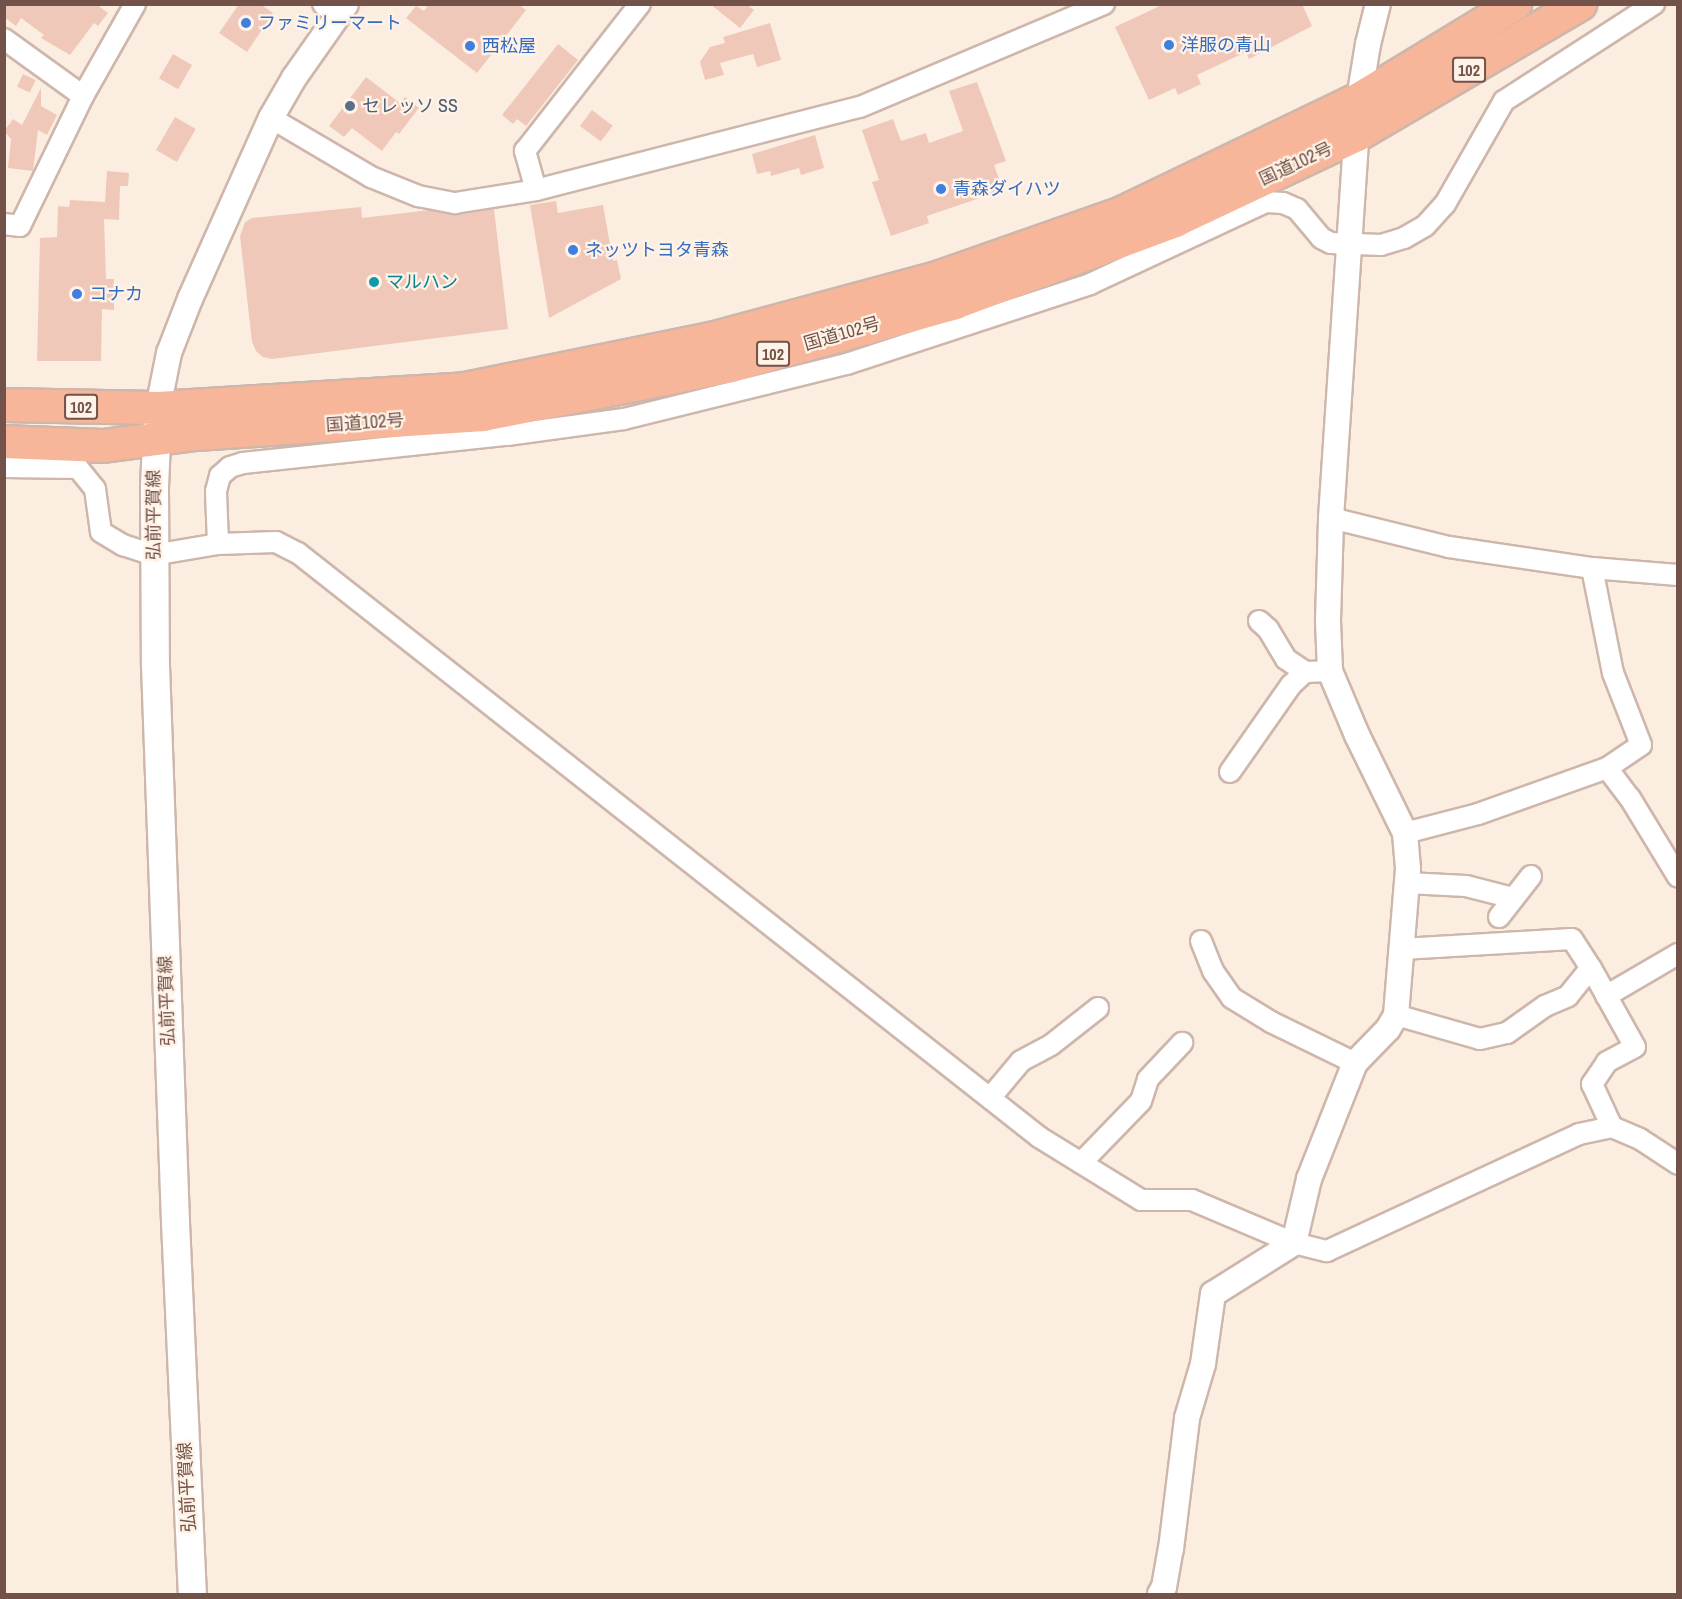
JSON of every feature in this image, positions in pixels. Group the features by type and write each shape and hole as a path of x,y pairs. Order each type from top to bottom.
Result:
{"highway":[{"name":"国道102号","path":"4,405 158,408 465,389 711,339 937,278 1120,214 1359,99 1515,4"},
{"name":"国道102号","path":"4,442 103,446 154,438 483,415 730,366 966,298 1175,221 1357,135 1580,4"}],"main road":[{"name":"弘前平賀線","path":"158,408 154,438 153,555 175,1222 192,1594"}],"street":[{"path":"4,224 20,226 83,96 135,4"},
{"path":"536,190 525,151 640,4"},
{"path":"271,118 371,177 418,196 455,203 536,190 860,107 1104,4"},
{"path":"1160,1594 1164,1587 1171,1549 1187,1418 1203,1364 1213,1294 1294,1243 1309,1179 1355,1063 1388,1029 1396,1015 1407,883 1405,833 1357,735 1330,671 1328,621 1331,518 1359,99 1378,4"},
{"path":"218,544 216,490 220,476 230,467 243,463 507,435 624,419 847,364 1090,284 1266,202 1283,203 1297,209 1322,238 1331,243 1381,245 1404,238 1425,226 1445,204 1504,101 1654,4"},
{"path":"158,408 170,353 190,299 271,118 335,8"},
{"path":"4,39 83,96"},
{"path":"4,467 78,468 95,489 101,532 123,545 153,555 218,544 276,542 298,553 1039,1137 1141,1200 1192,1200 1294,1243 1327,1251 1579,1134 1612,1127 1640,1139 1677,1164"},
{"path":"1331,518 1449,547 1592,568 1677,575"},
{"path":"1405,833 1478,814 1607,768 1641,745 1624,694 1613,673 1592,568"},
{"path":"1259,621 1268,629 1286,659 1305,672 1330,671"},
{"path":"1230,772 1291,685 1305,672"},
{"path":"1607,768 1630,798 1677,877"},
{"path":"1499,917 1531,876"},
{"path":"1407,883 1466,886 1513,898"},
{"path":"1402,949 1572,939 1635,1047 1607,1062 1592,1084 1612,1127"},
{"path":"1201,941 1214,971 1232,999 1271,1022 1355,1063"},
{"path":"1606,996 1677,954"},
{"path":"1396,1015 1480,1039 1507,1033 1545,1006 1568,996 1591,968"},
{"path":"990,1098 1021,1061 1051,1045 1098,1008"},
{"path":"1081,1163 1140,1101 1148,1079 1182,1042"}],"building":[{"path":"4,4 96,4 108,13 98,26 94,23 70,55 41,38 44,35 21,18 16,26 4,17"},
{"name":"ファミリーマート","path":"239,4 260,4 273,13 247,52 219,33"},
{"name":"西松屋","path":"429,4 518,4 526,10 477,73 406,18 416,6 424,11"},
{"path":"710,4 746,4 754,10 740,28"},
{"path":"1164,4 1302,4 1312,26 1249,59 1246,52 1197,75 1201,84 1178,95 1175,88 1149,100 1115,27"},
{"path":"770,23 781,60 757,67 753,54 720,63 724,75 705,80 700,62 710,47 725,43 723,37"},
{"path":"558,44 578,60 526,126 517,119 513,124 502,115"},
{"path":"173,54 192,65 178,89 159,78"},
{"path":"23,74 36,80 30,93 17,87"},
{"path":"366,77 400,103 405,97 419,108 382,151 352,128 344,137 329,126"},
{"path":"977,82 1006,161 994,165 1003,190 927,216 929,223 891,236 872,182 879,180 862,130 893,119 901,141 926,133 929,143 963,131 949,91"},
{"path":"41,88 41,106 57,115 47,135 38,130 33,171 8,168 11,139 4,131 13,119 22,125"},
{"path":"592,110 613,126 601,142 580,126"},
{"path":"175,117 196,129 177,162 156,150"},
{"path":"815,135 824,168 801,175 799,168 771,176 770,171 757,174 752,154"},
{"name":"コナカ","path":"107,171 129,173 128,186 120,186 119,220 104,219 106,279 114,279 114,310 102,309 101,361 37,361 40,238 57,237 58,206 69,207 70,200 105,202"},
{"path":"556,201 558,213 603,205 613,261 617,260 621,279 549,318 530,205"},
{"name":"マルハン","path":"361,207 362,218 430,210 457,215 494,209 508,329 272,359 263,357 256,351 252,342 240,236 245,222 252,218"}],"place":[{"name":"ファミリーマート","path":"246,23"},
{"name":"洋服の青山","path":"1169,45"},
{"name":"西松屋","path":"470,46"},
{"name":"セレッソ SS","path":"350,106"},
{"name":"青森ダイハツ","path":"941,189"},
{"name":"ネッツトヨタ青森","path":"573,250"},
{"name":"マルハン","path":"374,282"},
{"name":"コナカ","path":"77,294"}]}
